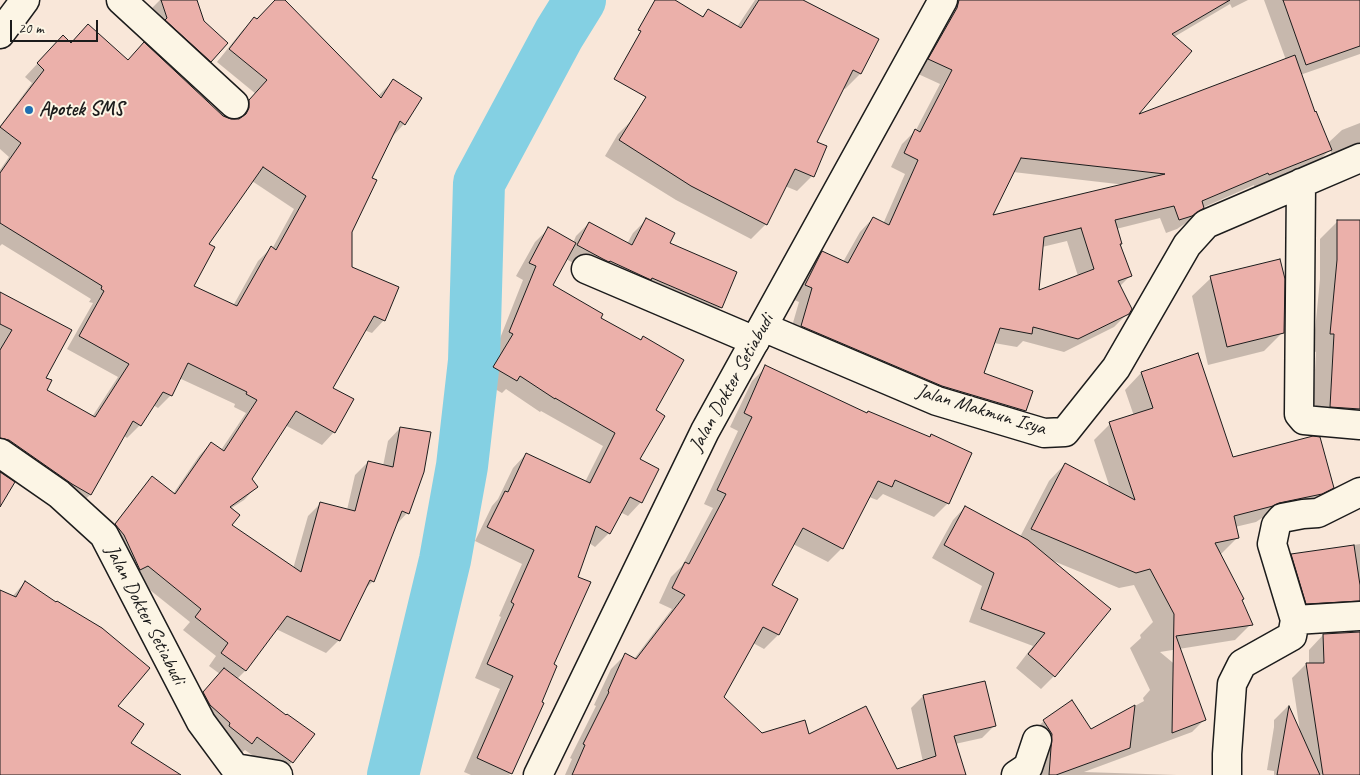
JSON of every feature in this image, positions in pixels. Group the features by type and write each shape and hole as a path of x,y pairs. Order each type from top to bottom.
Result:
{"street":[{"path":"0,34 25,0"},
{"path":"121,0 234,104"},
{"name":"Jalan Dokter Setiabudi","path":"538,775 705,430 943,0"},
{"name":"Jalan Makmun Isya","path":"586,269 937,401 1044,433 1065,432 1116,368 1187,244 1206,224 1360,158"},
{"path":"1301,183 1299,414 1304,420 1360,425"},
{"name":"Jalan Dokter Setiabudi","path":"0,453 59,494 104,535 200,722 234,772 278,775"},
{"path":"1227,775 1232,684 1242,664 1292,636 1295,620 1272,544 1276,525 1282,518 1303,514 1318,514 1360,492"},
{"path":"1295,620 1360,616"},
{"path":"1016,775 1028,767 1037,740"}],"building":[{"path":"161,0 197,0 204,21 228,43 211,62 165,20 167,18"},
{"path":"275,0 285,0 381,98 393,79 422,98 405,125 400,121 372,178 377,180 352,232 352,267 399,287 385,321 374,316 333,388 354,399 335,433 296,411 252,479 258,487 230,507 240,515 232,525 301,572 320,502 355,511 368,461 393,467 400,427 431,432 424,472 409,514 402,511 374,582 370,580 340,641 287,616 246,671 221,653 228,643 195,617 201,609 148,566 140,570 124,535 115,524 152,476 175,494 211,442 224,451 257,400 246,394 247,392 188,363 172,396 163,392 141,426 133,421 91,495 9,440 0,438 0,350 12,330 0,324 0,292 72,330 46,378 52,380 47,390 95,417 129,364 79,336 104,291 101,289 102,286 0,223 0,173 21,143 0,127 44,70 37,63 63,35 71,43 88,24 128,60 144,42 223,116 239,119 246,114 249,108 249,100 267,80 229,49 254,17 257,19","holes":["263,167 306,196 276,250 271,246 237,306 194,286 215,247 209,244"]},
{"path":"655,0 675,0 703,17 708,9 741,28 759,0 803,0 879,39 861,74 853,70 817,142 827,146 814,177 795,169 767,225 691,186 619,140 646,97 614,79 641,31 638,30"},
{"path":"959,0 1230,0 1172,34 1192,51 1139,114 1295,55 1315,112 1332,150 1269,175 1268,173 1202,201 1204,208 1192,216 1179,220 1174,206 1115,220 1122,244 1120,244 1132,276 1118,281 1132,309 1129,314 1078,339 1033,327 1032,334 1000,328 984,373 1033,391 1026,411 942,386 801,326 812,288 805,285 822,251 848,263 873,217 889,225 918,160 904,153 915,129 920,132 952,70 928,59 957,8","holes":["1021,158 1165,174 993,215","1081,228 1094,269 1039,290 1044,237"]},
{"path":"1283,0 1360,0 1360,46 1306,65"},
{"path":"646,218 675,233 670,243 737,272 722,308 609,262 577,245 589,222 632,245"},
{"path":"1337,220 1360,220 1360,409 1330,407 1334,334 1330,334 1337,260"},
{"path":"548,227 576,243 553,285 603,314 601,318 641,340 643,336 684,360 656,410 665,416 640,459 659,469 642,503 630,497 610,534 596,526 578,577 591,582 554,664 557,666 542,702 544,703 512,774 477,758 513,676 487,664 514,604 511,602 534,550 487,527 505,491 508,492 526,453 590,483 615,433 555,399 520,376 517,381 493,367 513,334 509,332 536,266 529,263"},
{"path":"1280,259 1285,279 1284,333 1227,347 1210,276"},
{"path":"1198,353 1233,457 1313,436 1320,437 1334,488 1322,494 1279,503 1234,516 1239,538 1215,543 1244,599 1242,600 1253,625 1176,636 1206,720 1172,733 1174,614 1150,569 1136,573 1031,529 1065,463 1135,500 1109,422 1153,408 1141,372"},
{"path":"765,365 867,413 868,411 930,437 931,434 972,453 949,504 895,480 892,487 878,481 843,549 803,528 772,585 798,599 779,635 763,627 724,697 762,733 805,720 809,734 866,706 897,769 936,756 923,695 985,681 996,726 954,736 966,775 572,775 585,745 583,744 609,692 625,653 636,659 685,595 672,588 685,562 689,564 726,494 717,490 752,417 744,413"},
{"path":"0,472 15,482 0,507"},
{"path":"965,506 1028,540 1111,609 1055,677 1028,654 1045,633 981,609 994,573 944,545"},
{"path":"1354,545 1360,585 1360,601 1306,604 1291,554"},
{"path":"25,581 56,602 102,628 150,668 118,706 144,724 131,743 181,775 0,775 0,590 16,597"},
{"path":"1360,632 1360,775 1323,775 1306,663 1324,663 1323,634"},
{"path":"224,668 286,715 315,734 293,763 257,737 252,744 229,726 230,723 210,705 203,692"},
{"path":"1072,700 1091,729 1135,705 1130,748 1056,775 1049,775 1052,734 1043,720"},
{"path":"1289,706 1320,775 1277,775"}],"waterway":[{"path":"393,775 445,560 462,466 474,361 479,183 559,34 580,0"}],"place":[{"name":"Apotek SMS","path":"29,110"}]}
